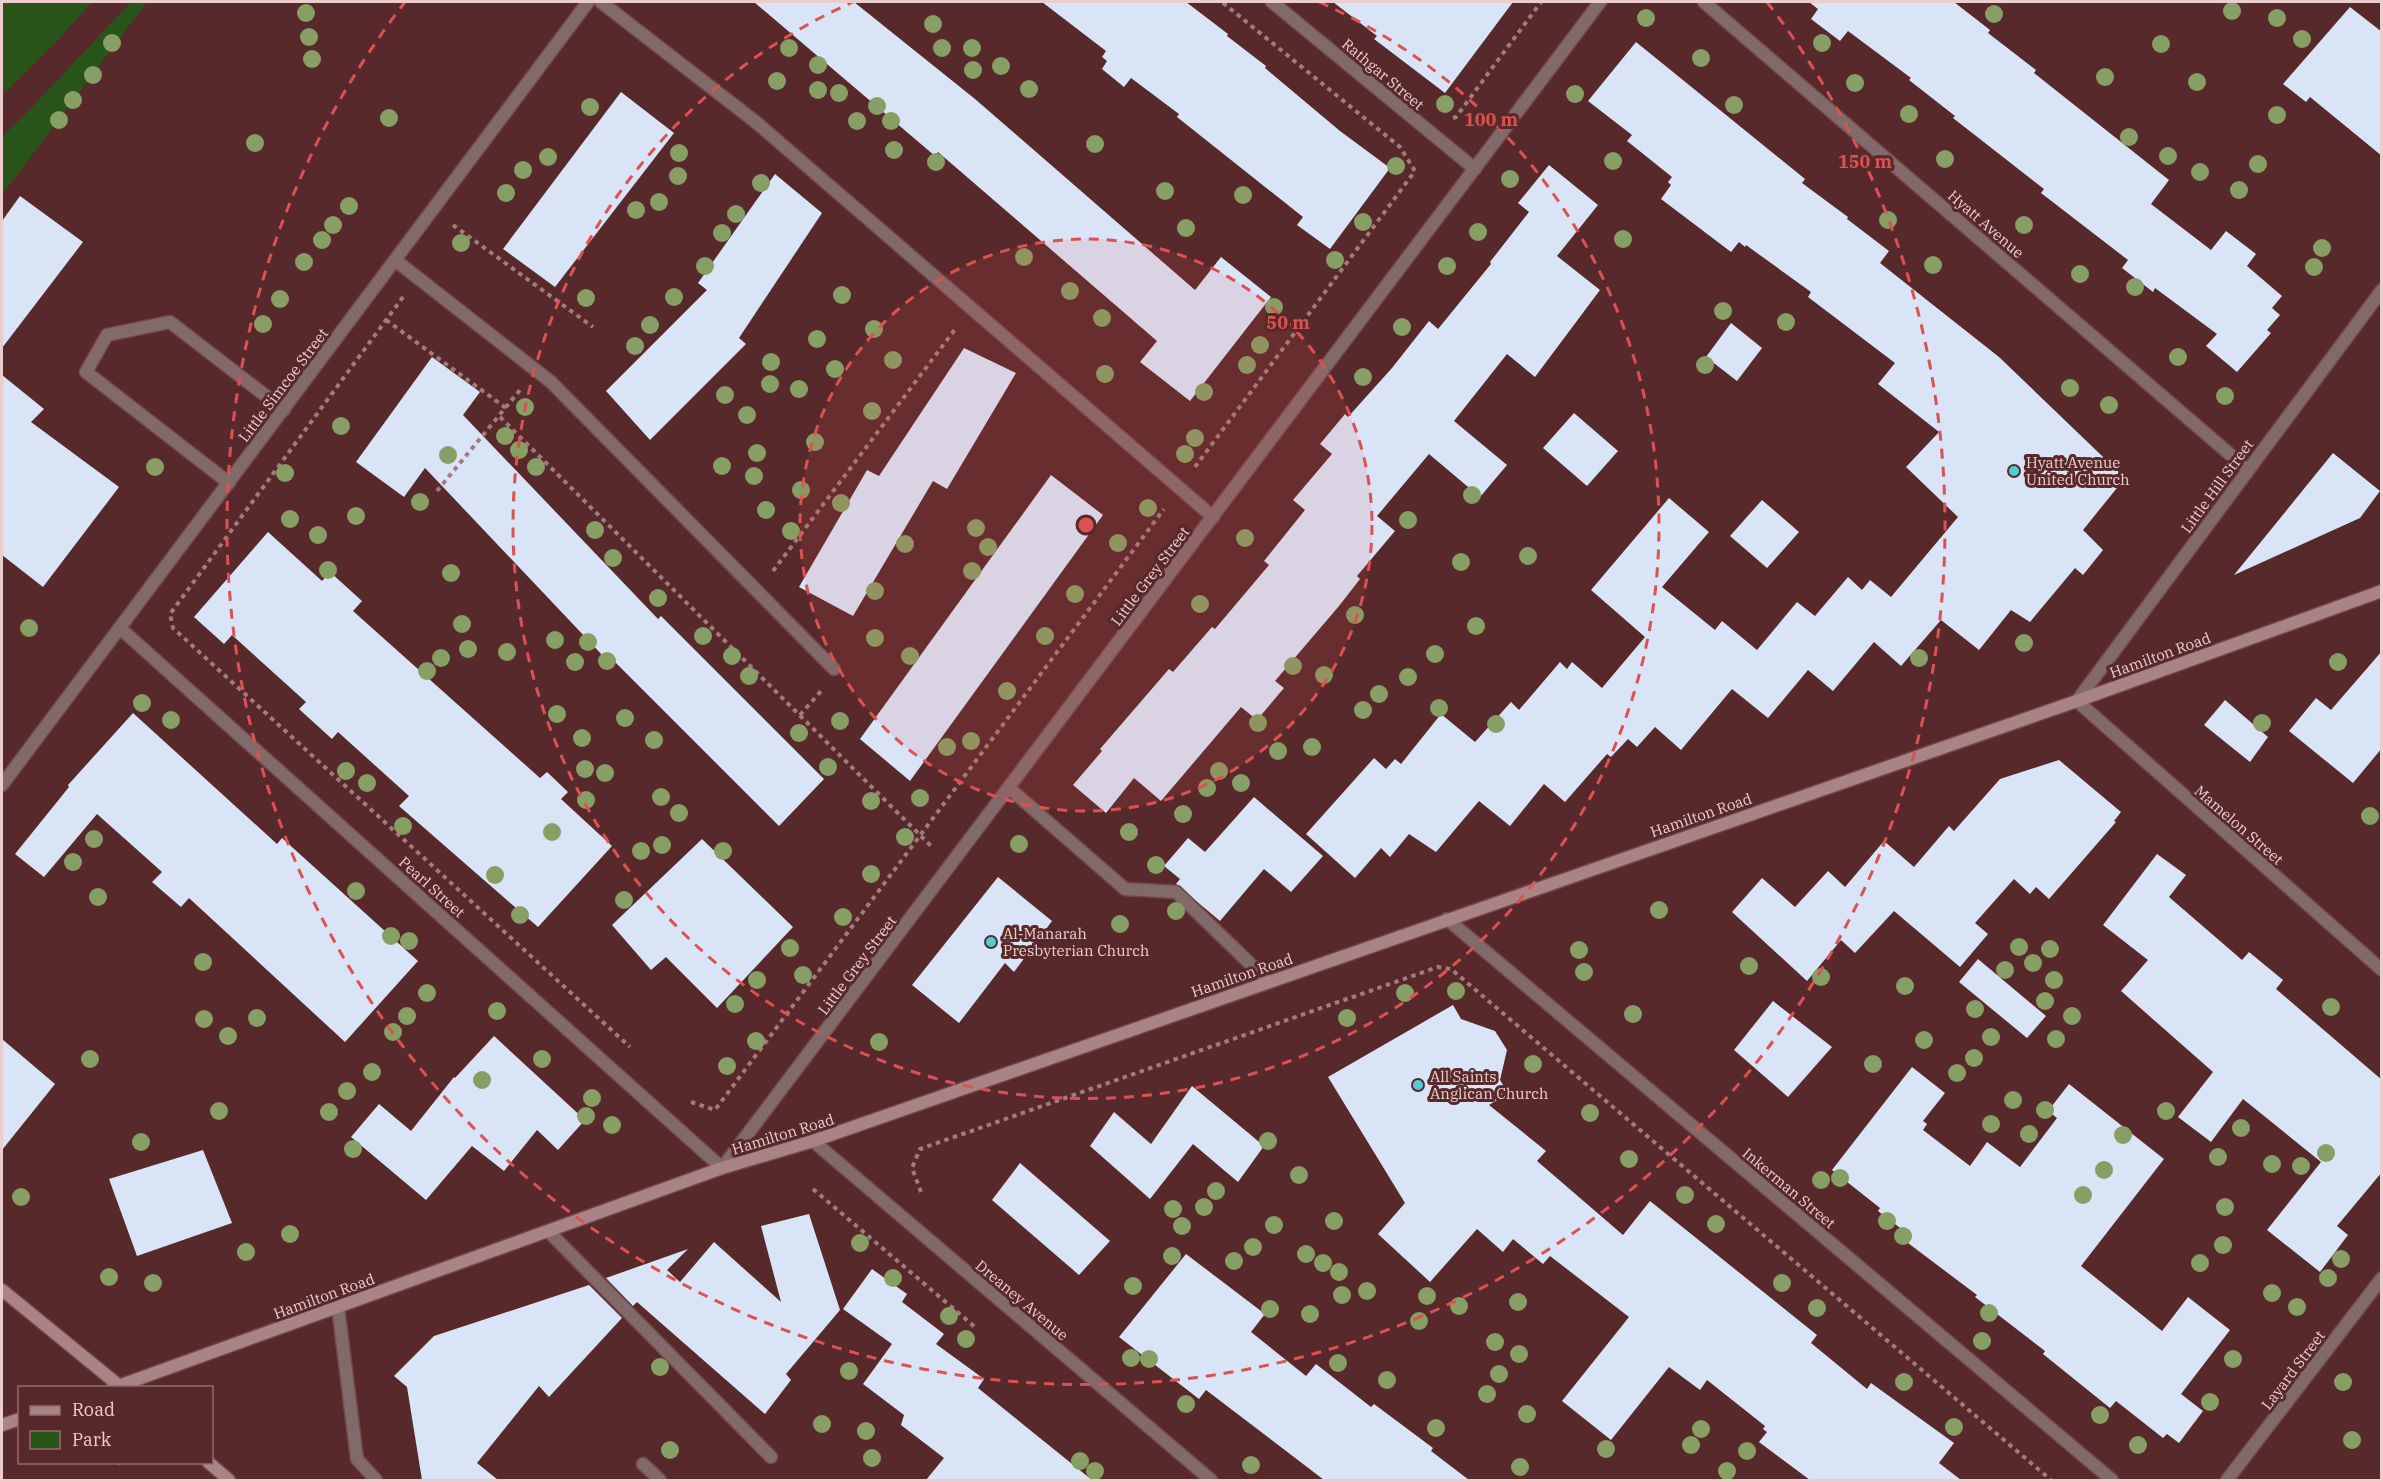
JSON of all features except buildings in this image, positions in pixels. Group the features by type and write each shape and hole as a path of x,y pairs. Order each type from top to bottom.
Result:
{"main road":[{"name":"Hamilton Road","path":"121,1386 722,1168 813,1142 2077,701 2382,591"},
{"path":"2,1290 117,1386"},
{"path":"2,1425 18,1420"},
{"path":"210,1464 229,1480"}],"street":[{"name":"Little Simcoe Street","path":"2,785 121,629 588,2"},
{"path":"601,2 757,123 1213,516"},
{"name":"Rathgar Street","path":"1272,2 1475,170"},
{"name":"Little Grey Street","path":"722,1168 1600,2"},
{"name":"Hyatt Avenue","path":"1704,2 2247,469"},
{"path":"395,260 551,382 834,669"},
{"name":"Little Hill Street","path":"2077,701 2382,290"},
{"path":"229,483 86,372 107,335 170,322 284,410"},
{"name":"Pearl Street","path":"121,629 722,1168"},
{"name":"Mamelon Street","path":"2077,701 2382,970"},
{"path":"1009,788 1125,889 1176,892 1269,982"},
{"name":"Inkerman Street","path":"1447,919 2112,1480"},
{"name":"Dreaney Avenue","path":"813,1142 1211,1480"},
{"path":"548,1231 771,1457"},
{"name":"Layard Street","path":"2227,1480 2382,1278"},
{"path":"338,1307 357,1459 376,1480"},
{"path":"643,1464 660,1480"}],"path":[{"path":"683,1095 692,1103 715,1110 1415,171 1400,147 1222,2"},
{"path":"1445,118 1456,117 1541,2"},
{"path":"432,211 593,327"},
{"path":"405,294 170,614 173,628 631,1047"},
{"path":"363,303 506,408"},
{"path":"758,591 972,308"},
{"path":"437,491 500,417 535,369"},
{"path":"500,417 951,865"},
{"path":"921,1192 912,1168 920,1149 1438,967 1451,969 2051,1480"},
{"path":"813,1189 975,1327"}],"green space":[{"path":"2,2 92,2 57,41 2,95"},
{"path":"131,2 147,2 2,195 2,137"}],"place":[{"name":"Hyatt Avenue United Church","path":"2014,471"},
{"name":"Al-Manarah Presbyterian Church","path":"991,942"},
{"name":"All Saints Anglican Church","path":"1418,1085"}]}
